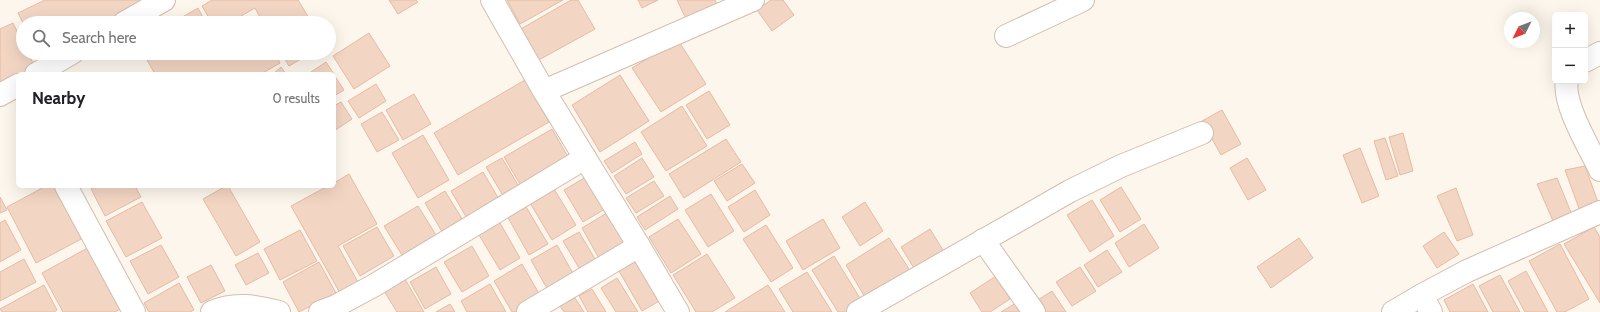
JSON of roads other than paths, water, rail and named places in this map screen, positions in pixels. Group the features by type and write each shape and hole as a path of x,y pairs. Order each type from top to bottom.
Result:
{"street":[{"path":"136,16 164,0"},
{"path":"492,0 544,91 678,312"},
{"path":"544,91 753,0"},
{"path":"1006,36 1083,0"},
{"path":"1588,60 1600,53"},
{"path":"39,72 60,60"},
{"path":"1566,84 1565,88 1568,102 1600,170"},
{"path":"0,95 16,86"},
{"path":"858,312 1070,191 1121,166 1202,133"},
{"path":"320,312 336,306 373,286 585,158"},
{"path":"67,188 134,312"},
{"path":"1393,312 1426,304 1467,271 1600,212"},
{"path":"983,240 1034,312"},
{"path":"528,312 639,246"},
{"path":"212,312 221,308 246,305 279,312"}]}
